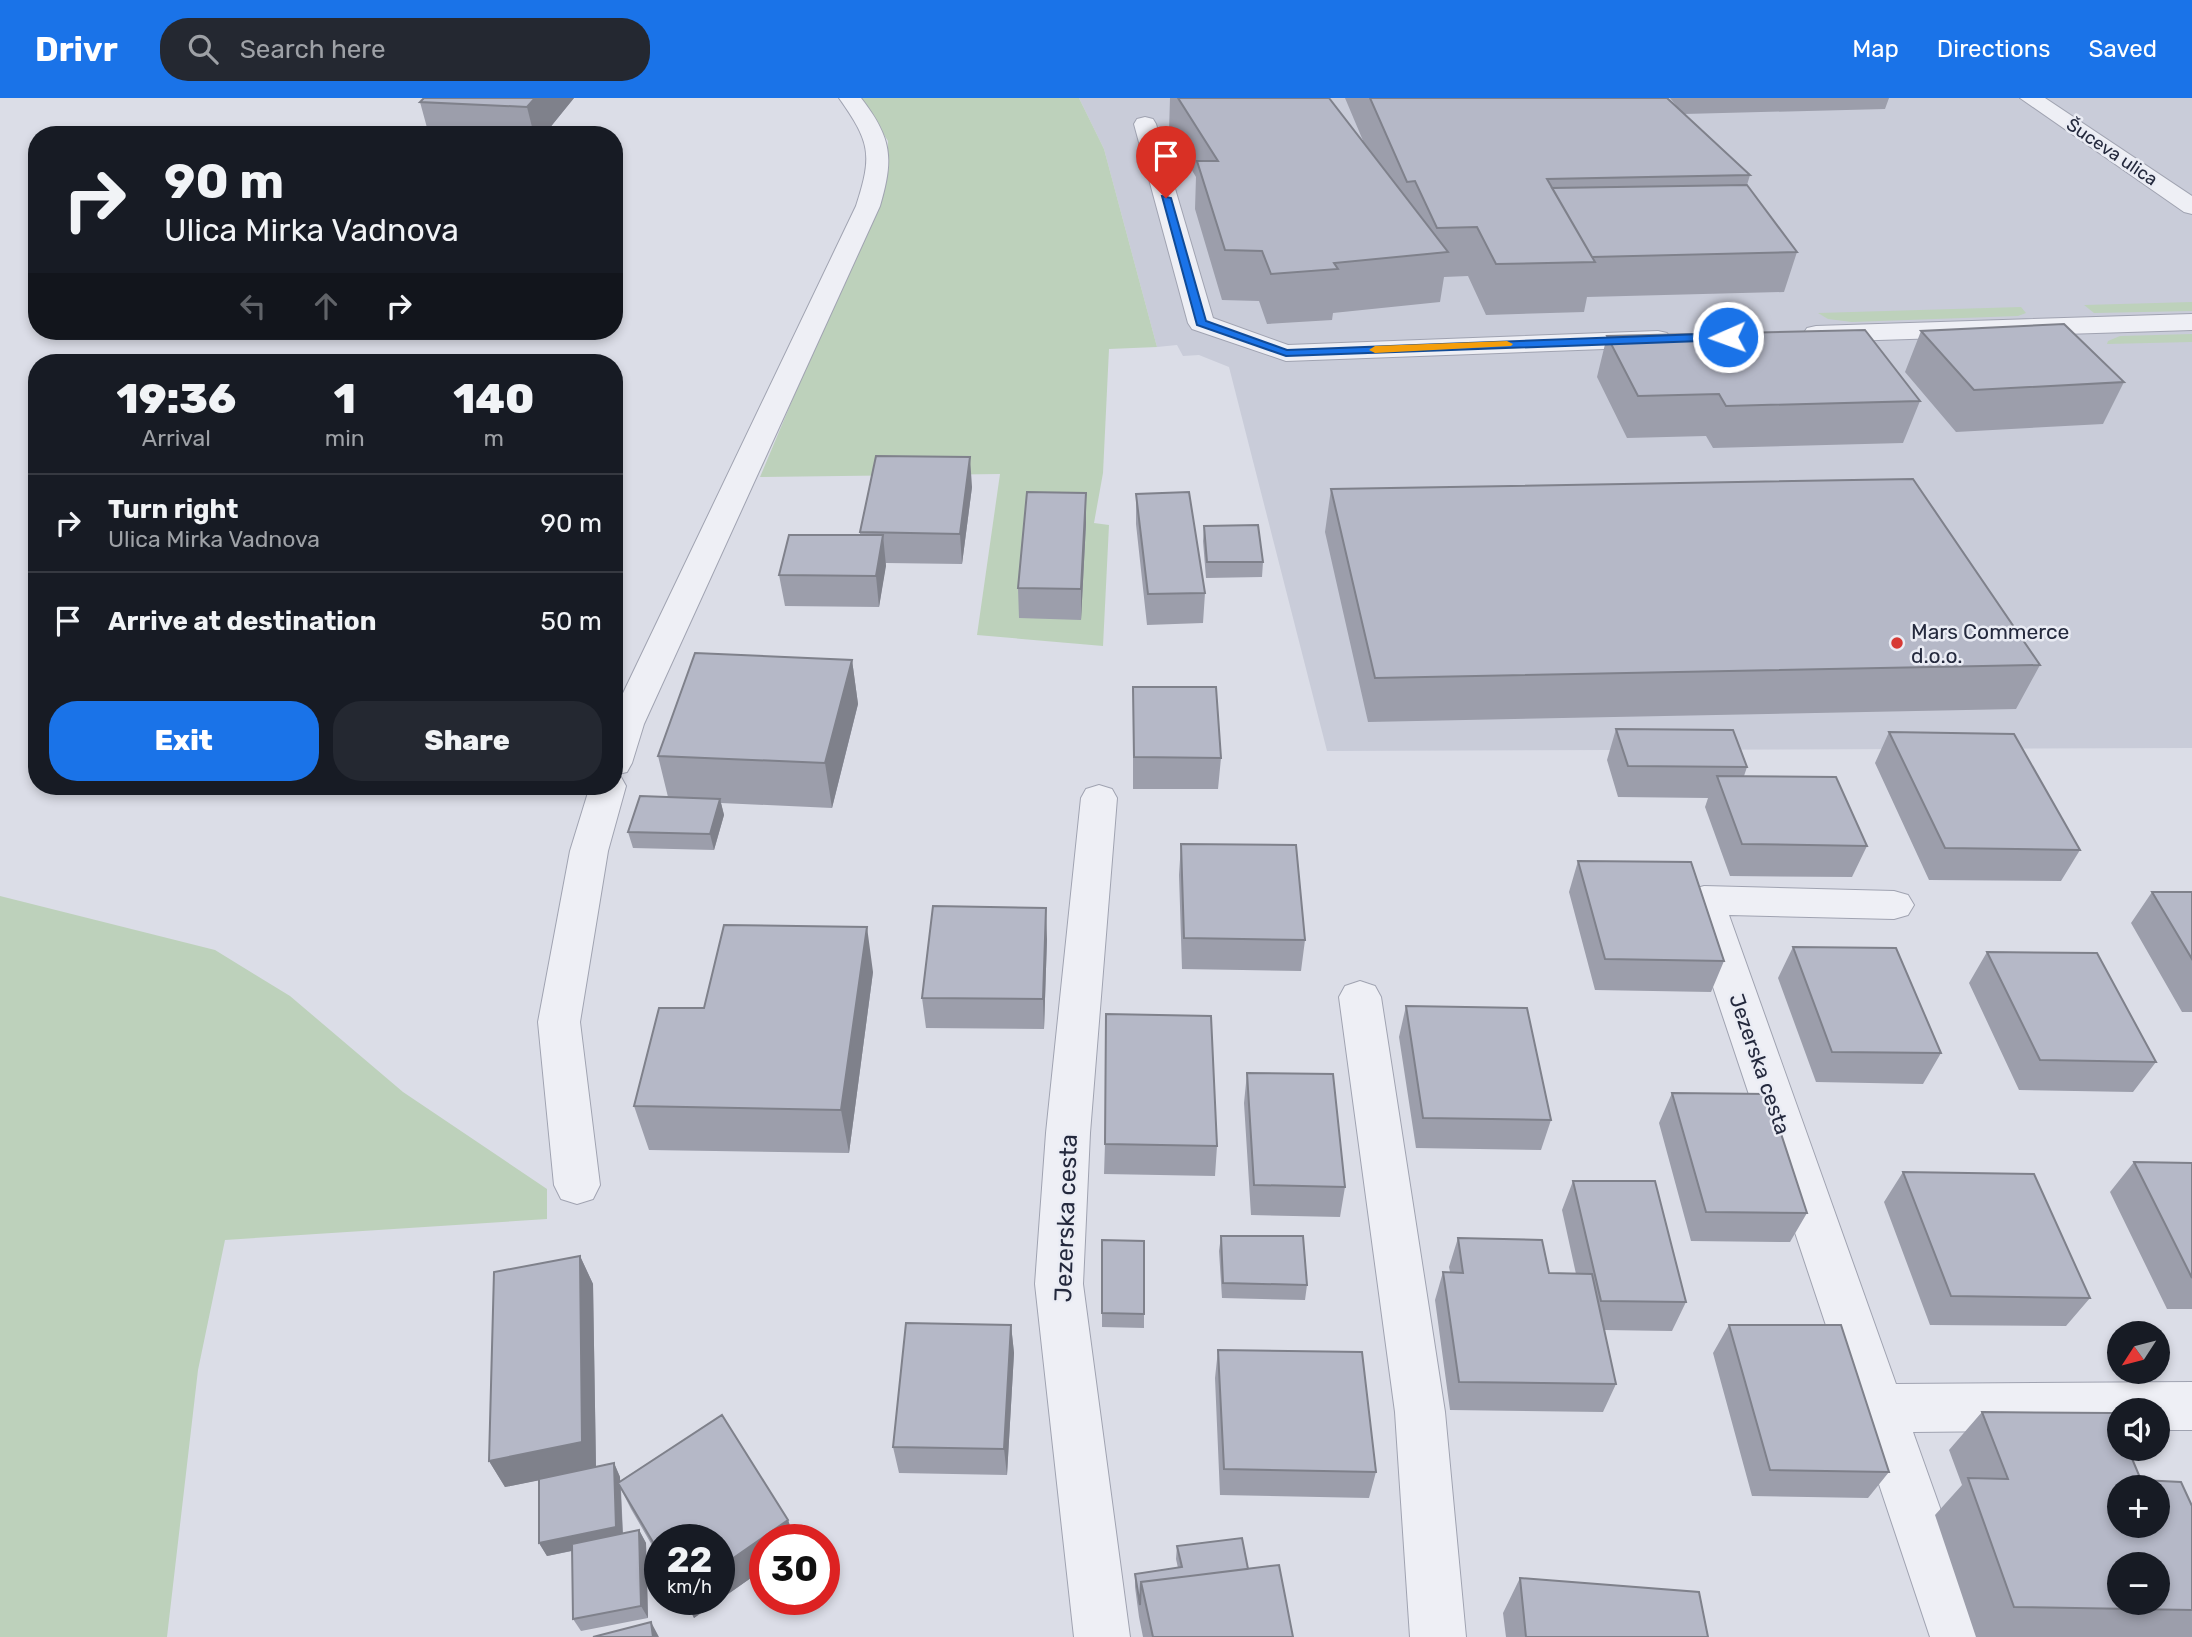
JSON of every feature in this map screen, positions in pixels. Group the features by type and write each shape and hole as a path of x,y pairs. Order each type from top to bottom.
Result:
{"street":[{"path":"623,734 868,206 878,177 881,153 876,137 850,98"},
{"name":"Šuceva ulica","path":"2031,98 2192,207"},
{"path":"1145,124 1201,323 1286,353 1677,338"},
{"path":"1788,335 2192,322"},
{"path":"577,1185 559,1022 589,852 605,795"},
{"name":"Jezerska cesta","path":"1099,798 1068,1133 1059,1284 1101,1637"},
{"name":"Jezerska cesta","path":"1894,905 1704,900 1958,1637"},
{"path":"1360,997 1420,1412 1438,1637"},
{"path":"1877,1408 2192,1406"}],"shaded area":[{"path":"1079,98 2192,98 2192,748 1327,751 1229,367 1199,355 1183,356 1177,345 1157,347 1104,149"}],"green space":[{"path":"860,98 1079,98 1104,149 1157,347 1109,349 1103,473 1094,523 1109,525 1103,646 977,635 1000,474 760,477 886,177 888,141"},
{"path":"2192,302 2192,311 2094,313 2084,305"},
{"path":"2021,307 2026,313 2018,316 1852,322 1828,319 1818,313"},
{"path":"2192,334 2192,342 2107,344 2120,336"},
{"path":"0,896 215,950 290,996 403,1092 547,1189 547,1219 225,1240 198,1370 167,1637 0,1637"}],"building":[{"path":"424,98 535,98 527,107 420,102"},
{"path":"1178,98 1329,98 1448,252 1334,263 1338,269 1271,274 1262,251 1225,250 1197,161 1218,161"},
{"path":"1370,98 1667,98 1750,175 1547,179 1595,262 1496,264 1477,227 1437,228 1415,181 1407,182"},
{"path":"1747,185 1797,252 1592,257 1552,188"},
{"path":"2064,324 2124,382 1974,390 1921,331"},
{"path":"1865,330 1920,401 1726,406 1719,394 1638,396 1607,336"},
{"path":"876,456 970,457 960,534 860,532"},
{"path":"1913,479 2040,665 1375,678 1331,489"},
{"path":"1027,492 1086,493 1081,589 1018,588"},
{"path":"1189,492 1205,593 1148,594 1136,494"},
{"path":"1258,525 1263,562 1207,562 1204,526"},
{"path":"789,535 883,535 876,576 779,575"},
{"path":"695,653 852,660 825,763 658,756"},
{"path":"1133,687 1216,687 1221,758 1134,757"},
{"path":"1616,729 1733,730 1747,767 1628,766"},
{"path":"1889,732 2014,734 2080,850 1945,848"},
{"path":"1717,776 1836,777 1867,846 1742,844"},
{"path":"640,796 720,799 710,834 628,832"},
{"path":"1181,844 1296,845 1305,940 1184,938"},
{"path":"1578,861 1691,862 1724,961 1605,959"},
{"path":"2152,892 2192,892 2192,959"},
{"path":"933,906 1046,908 1043,999 922,998"},
{"path":"724,925 867,927 841,1110 634,1106 659,1008 704,1008"},
{"path":"1793,947 1896,948 1941,1053 1832,1052"},
{"path":"1987,952 2097,953 2156,1062 2040,1060"},
{"path":"1406,1006 1527,1008 1551,1120 1423,1118"},
{"path":"1106,1014 1211,1016 1217,1146 1105,1144"},
{"path":"1247,1073 1333,1074 1345,1187 1254,1185"},
{"path":"1672,1093 1768,1094 1807,1213 1706,1212"},
{"path":"2134,1162 2192,1163 2192,1278"},
{"path":"1903,1172 2034,1174 2090,1298 1951,1296"},
{"path":"1573,1181 1655,1181 1686,1302 1601,1301"},
{"path":"1221,1236 1303,1236 1307,1285 1223,1283"},
{"path":"1458,1238 1542,1240 1549,1273 1592,1274 1616,1384 1459,1382 1443,1272 1463,1273"},
{"path":"1102,1240 1144,1241 1144,1314 1102,1313"},
{"path":"580,1256 582,1442 489,1461 494,1272"},
{"path":"906,1323 1011,1325 1004,1449 893,1447"},
{"path":"1729,1325 1841,1325 1889,1472 1770,1470"},
{"path":"1218,1350 1362,1352 1376,1472 1224,1469"},
{"path":"1982,1412 2107,1413 2107,1461 2133,1461 2139,1475 2107,1475 2107,1538 2170,1538 2170,1481 2181,1482 2192,1506 2192,1610 2170,1610 2170,1552 2107,1552 2107,1609 2014,1607 1968,1478 2008,1479"},
{"path":"722,1415 788,1520 782,1524 749,1524 749,1547 735,1557 735,1524 644,1524 644,1527 618,1483"},
{"path":"614,1463 616,1527 539,1543 539,1479"},
{"path":"639,1530 641,1606 573,1619 572,1544"},
{"path":"1242,1538 1248,1569 1141,1582 1140,1605 1135,1574 1182,1567 1177,1546"},
{"path":"1279,1565 1293,1637 1153,1637 1141,1582"},
{"path":"1520,1578 1699,1592 1708,1637 1526,1637"},
{"path":"651,1622 653,1637 593,1637"}],"slow traffic":[{"path":"1375,350 1507,344"}],"place":[{"name":"Mars Commerce d.o.o.","path":"1897,643"}],"route":[{"path":"1166,198 1201,323 1286,353 1728,337"}]}
